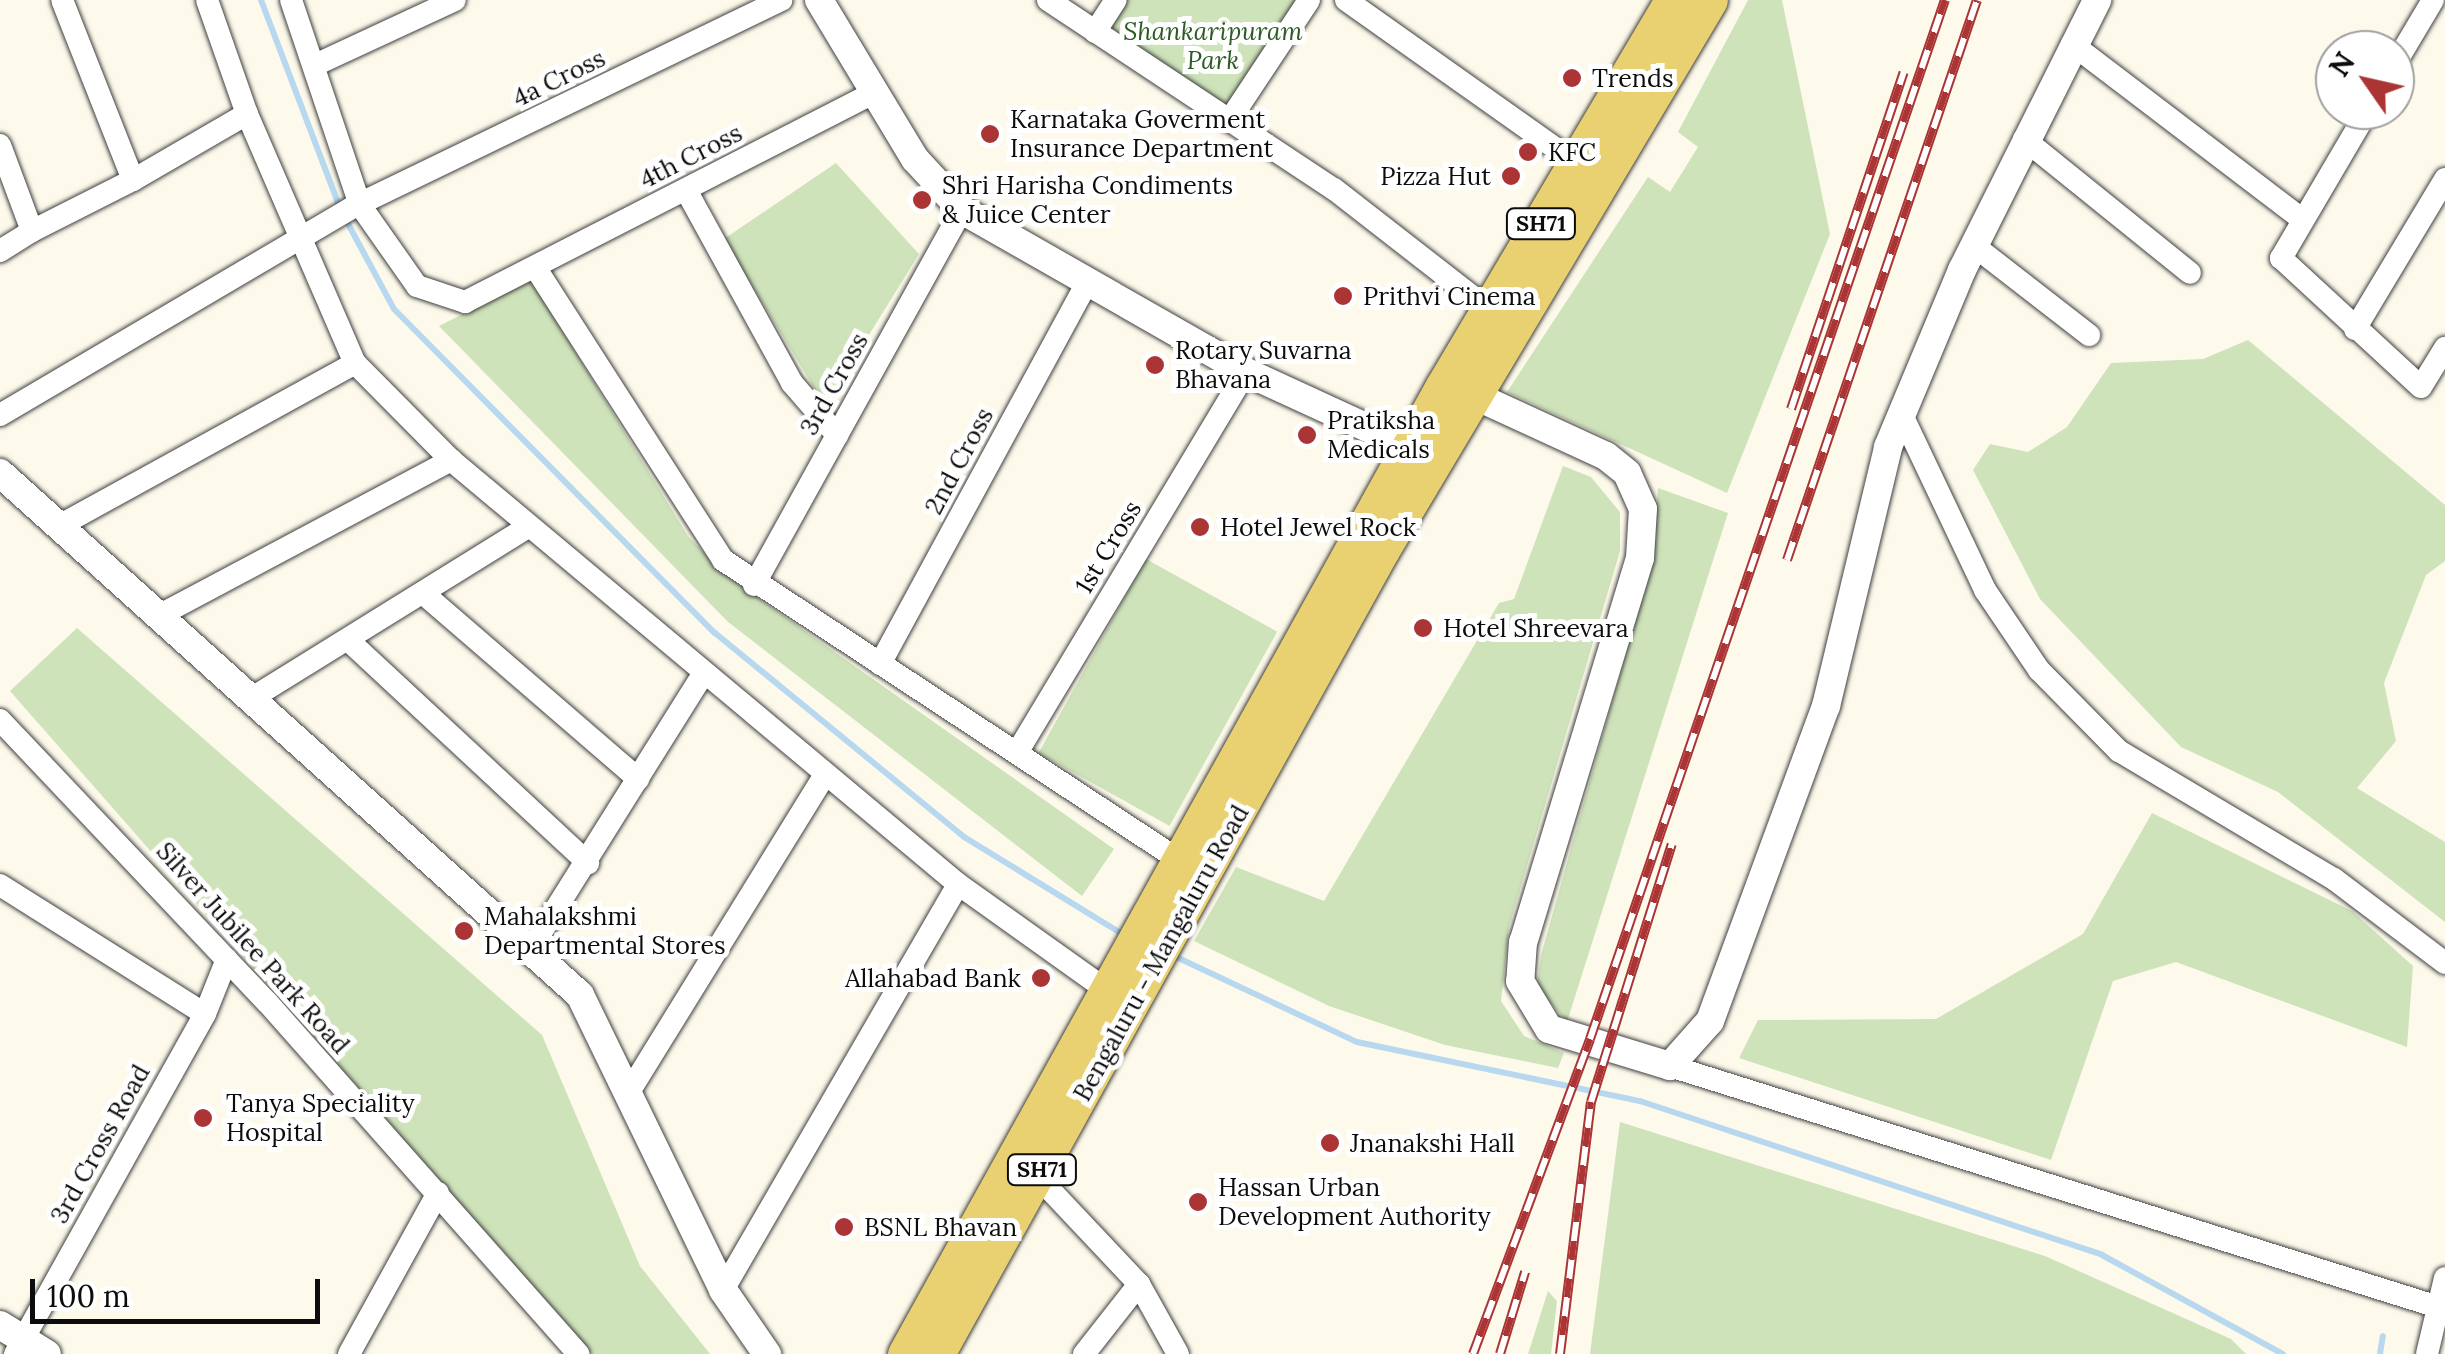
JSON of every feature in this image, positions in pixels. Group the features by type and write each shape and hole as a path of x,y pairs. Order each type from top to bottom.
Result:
{"main road":[{"name":"SH71","path":"1422,454 1591,173 1672,0"},
{"name":"SH71","path":"1459,388 1488,309 1591,173 1710,0"},
{"name":"Bengaluru - Mangaluru Road","path":"1173,901 1382,550 1422,454"},
{"name":"Bengaluru - Mangaluru Road","path":"1173,901 1178,860 1422,454"},
{"name":"SH71","path":"1126,988 1173,901"},
{"name":"Bengaluru - Mangaluru Road","path":"937,1354 1038,1177 1126,988"},
{"name":"Bengaluru - Mangaluru Road","path":"905,1354 1126,988"}],"street":[{"path":"62,0 134,180"},
{"path":"206,0 247,114 306,234 355,363 450,460 526,529 958,884 1126,988"},
{"name":"4th Cross","path":"292,0 356,206 400,268 437,294 464,302 872,94"},
{"path":"315,65 455,0"},
{"name":"4a Cross","path":"0,415 356,206 782,0"},
{"path":"819,0 872,94 962,210 1246,372 1422,454"},
{"path":"1048,0 1230,121 1488,309"},
{"path":"1095,32 1116,0"},
{"path":"1230,121 1310,0"},
{"path":"1346,0 1591,173"},
{"path":"1670,1066 1710,1020 1826,706 1902,415 1974,245 2097,0"},
{"path":"2415,30 2432,0"},
{"path":"2072,44 2303,220"},
{"path":"0,251 247,114"},
{"path":"2356,130 2281,258 2422,387 2445,348"},
{"path":"2024,139 2190,272"},
{"path":"0,145 6,183 32,231"},
{"path":"2355,329 2445,178"},
{"path":"686,190 792,382 837,435"},
{"name":"3rd Cross","path":"754,585 962,210"},
{"path":"1974,245 2088,335"},
{"path":"535,267 684,513 754,585 1018,751 1178,860"},
{"name":"2nd Cross","path":"880,664 1086,284"},
{"path":"59,526 355,363"},
{"name":"1st Cross","path":"1018,751 1246,372"},
{"path":"1459,388 1606,456 1627,472 1643,509 1640,558 1523,942 1520,981 1549,1029 2438,1308"},
{"path":"1902,415 1985,590 2039,670 2118,751 2334,879 2445,963"},
{"path":"160,615 450,460"},
{"path":"0,473 580,996 723,1290 767,1354"},
{"path":"252,698 526,529"},
{"path":"424,594 638,779"},
{"path":"348,640 588,863"},
{"path":"530,950 702,676"},
{"name":"Silver Jubilee Park Road","path":"0,720 228,959 578,1354"},
{"path":"629,1092 824,775"},
{"path":"723,1290 958,884"},
{"path":"0,885 204,1014"},
{"name":"3rd Cross Road","path":"12,1339 204,1014 228,959"},
{"path":"1038,1177 1140,1284 1178,1354"},
{"path":"349,1354 438,1193"},
{"path":"2427,1354 2445,1278"},
{"path":"1084,1354 1140,1284"},
{"path":"12,1339 47,1354"}],"green space":[{"name":"Shankaripuram Park","path":"1125,0 1303,0 1230,111 1106,30"},
{"path":"1748,0 1782,0 1830,234 1727,493 1507,392 1648,177 1670,192 1698,147 1678,132"},
{"path":"836,163 919,254 825,406 724,239"},
{"path":"531,280 688,536 724,574 1114,849 1082,896 728,622 439,326"},
{"path":"2248,340 2445,505 2445,561 2426,575 2384,683 2396,741 2357,788 2445,842 2445,922 2278,792 2181,747 2040,599 1973,470 1990,444 2028,452 2067,427 2111,363 2203,359"},
{"path":"1563,466 1591,477 1620,512 1620,551 1509,927 1501,1001 1524,1036 1564,1053 1558,1068 1445,1045 1329,1006 1194,941 1236,867 1324,901 1499,603 1514,599"},
{"path":"1658,488 1728,513 1567,1022 1537,987 1541,955 1653,557"},
{"path":"1146,559 1277,632 1170,826 1038,753"},
{"path":"77,628 542,1035 640,1266 710,1354 592,1354 10,691"},
{"path":"2152,813 2352,911 2413,966 2407,1047 2176,962 2113,981 2051,1160 1739,1058 1758,1020 1936,1019 2083,934"},
{"path":"1620,1122 2045,1256 2231,1339 2246,1354 1590,1354"},
{"path":"1548,1291 1557,1301 1551,1354 1528,1354"}],"waterway":[{"path":"261,0 340,208"},
{"path":"346,220 394,309 715,633 964,837 1124,935"},
{"path":"1172,955 1357,1042 1640,1101 2102,1255 2283,1354"},
{"path":"2380,1354 2383,1336"}],"railway":[{"path":"1473,1354 1590,1039 1945,0"},
{"path":"1787,560 1977,0"},
{"path":"1791,409 1904,72"},
{"path":"1560,1354 1591,1102 1672,844"},
{"path":"1500,1354 1525,1272"}],"place":[{"name":"Trends","path":"1572,78"},
{"name":"Karnataka Goverment Insurance Department","path":"990,134"},
{"name":"KFC","path":"1528,152"},
{"name":"Pizza Hut","path":"1511,176"},
{"name":"Shri Harisha Condiments & Juice Center","path":"922,200"},
{"name":"Prithvi Cinema","path":"1343,296"},
{"name":"Rotary Suvarna Bhavana","path":"1155,365"},
{"name":"Pratiksha Medicals","path":"1307,435"},
{"name":"Hotel Jewel Rock","path":"1200,527"},
{"name":"Hotel Shreevara","path":"1423,628"},
{"name":"Mahalakshmi Departmental Stores","path":"464,931"},
{"name":"Allahabad Bank","path":"1041,978"},
{"name":"Tanya Speciality Hospital","path":"203,1118"},
{"name":"Jnanakshi Hall","path":"1330,1143"},
{"name":"Hassan Urban Development Authority","path":"1198,1202"},
{"name":"BSNL Bhavan","path":"844,1227"}]}
